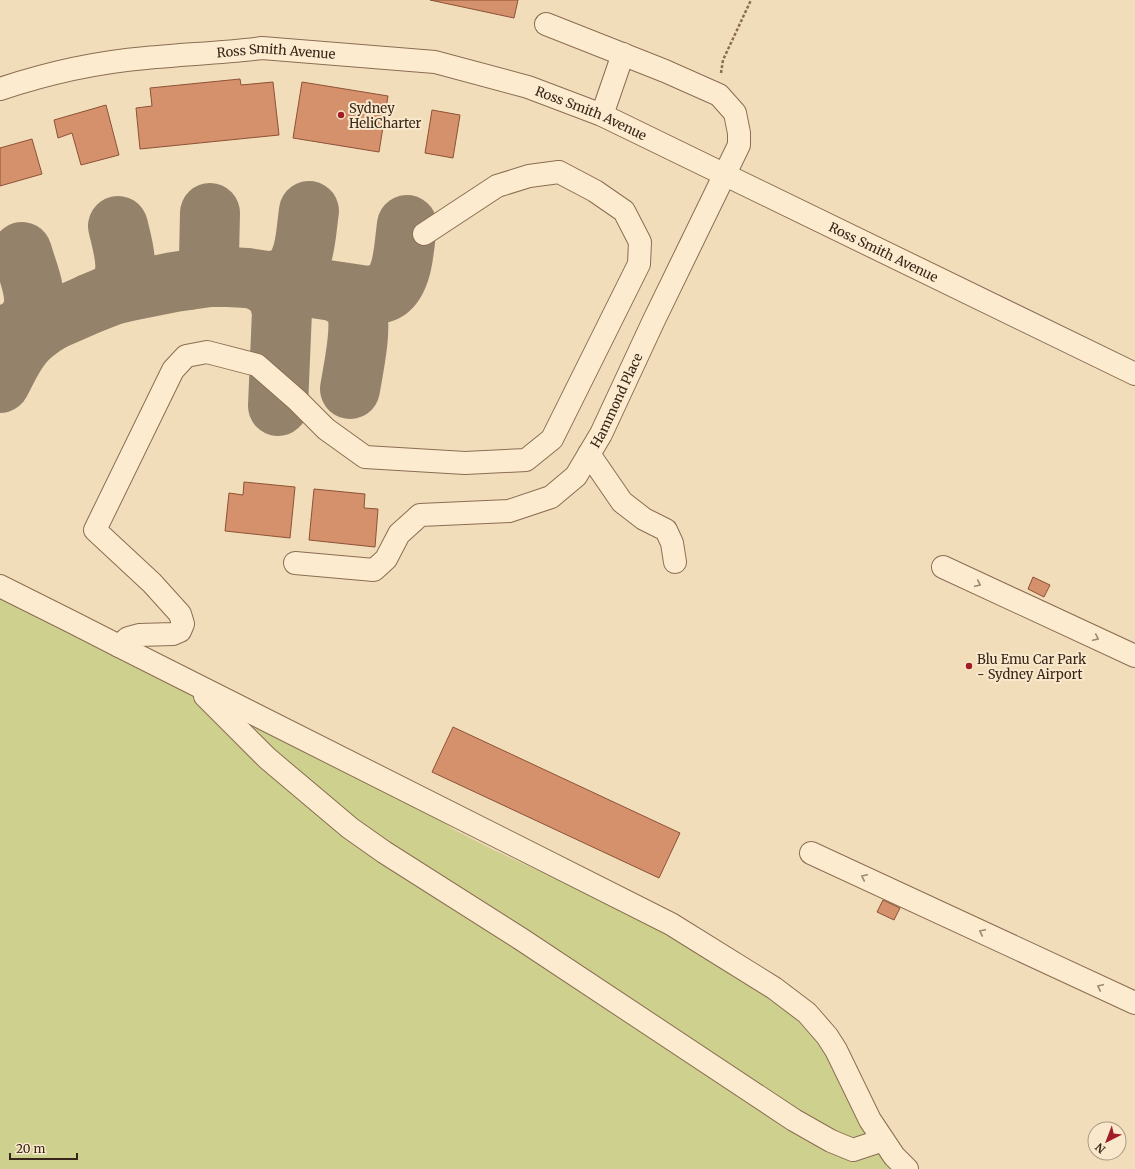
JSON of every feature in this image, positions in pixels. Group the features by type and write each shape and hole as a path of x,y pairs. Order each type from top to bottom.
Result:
{"street":[{"path":"546,24 623,54 719,95"},
{"name":"Ross Smith Avenue","path":"0,89 74,69 145,58 262,48 435,62 528,87 602,115 1135,374"},
{"path":"602,115 623,54"},
{"name":"Hammond Place","path":"295,563 374,570 386,559 399,534 420,515 509,511 551,497 576,476 601,434 654,320 739,145 739,133 735,113 719,95"},
{"path":"119,646 128,638 139,635 173,634 180,631 184,624 180,614 152,583 95,530 173,370 186,356 207,352 257,365 297,400 326,429 365,457 465,463 526,460 552,439 639,264 640,242 624,211 595,192 559,172 529,176 497,186 424,234"},
{"path":"589,454 622,502 644,519 666,530 672,543 675,562"},
{"path":"943,567 1135,656"},
{"path":"0,586 671,924 774,988 791,999 807,1013 827,1036 836,1050 870,1120 894,1156 907,1169"},
{"path":"193,684 266,758 350,828 384,852 521,939 794,1120 831,1141 853,1150 883,1140"},
{"path":"811,852 1135,1003"}],"path":[{"path":"719,95 723,60 751,0"}],"green space":[{"path":"0,596 400,794 453,829 492,849 645,921 772,999 806,1025 818,1041 831,1060 877,1151 892,1169 0,1169"}],"building":[{"path":"430,0 518,0 514,18"},
{"path":"240,79 241,85 273,82 279,135 140,149 136,108 152,106 150,88"},
{"name":"Sydney HeliCharter","path":"302,82 388,96 379,152 293,138"},
{"path":"106,105 119,155 81,165 72,133 58,138 54,120"},
{"path":"432,110 460,115 453,158 425,153"},
{"path":"32,139 42,174 0,186 0,148"},
{"path":"244,482 295,487 290,538 225,531 229,493 243,495"},
{"path":"314,489 365,494 364,508 378,509 375,547 309,540"},
{"path":"1033,577 1050,585 1044,597 1028,589"},
{"path":"453,727 680,833 659,878 432,772"},
{"path":"883,900 900,908 894,920 877,912"}],"taxiway":[{"path":"268,282 286,277 296,268 300,261 304,245 309,211"},
{"path":"189,280 201,272 206,266 209,258 210,213"},
{"path":"0,336 53,320 108,296 174,282 209,277 247,278 367,296 381,293 388,290 393,285 397,277 402,260 407,225"},
{"path":"89,304 110,296 118,290 122,282 125,273 125,264 118,226"},
{"path":"13,333 24,325 34,307 32,286 22,252"},
{"path":"261,281 277,293 282,311 278,406"},
{"path":"338,292 348,299 356,309 358,316 357,348 350,389"},
{"path":"0,383 14,356 23,343 36,331 53,320"}],"place":[{"name":"Sydney HeliCharter","path":"341,115"},
{"name":"Blu Emu Car Park - Sydney Airport","path":"969,666"}]}
